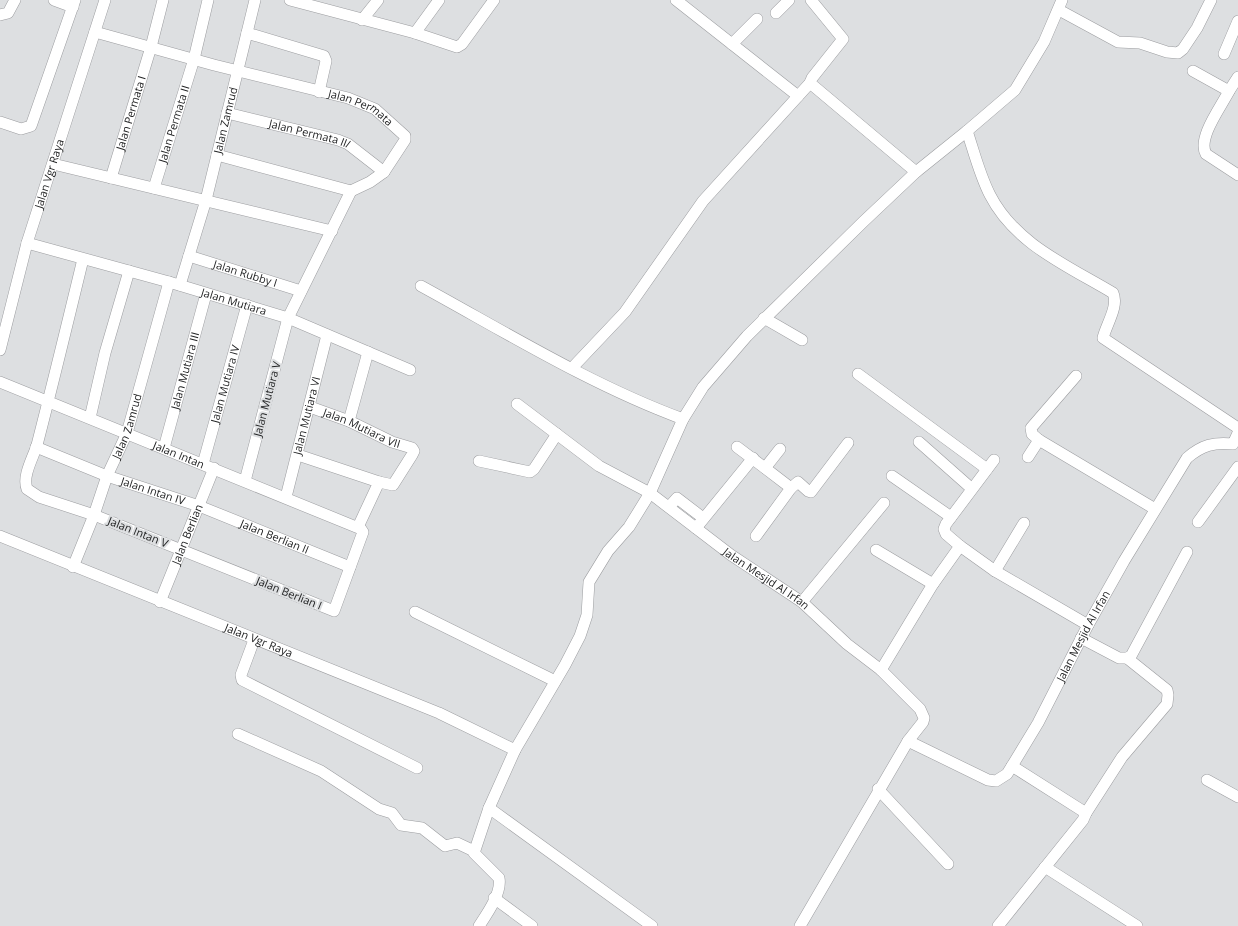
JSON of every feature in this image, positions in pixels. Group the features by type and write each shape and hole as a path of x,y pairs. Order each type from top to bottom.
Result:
{"street":[{"path":"0,16 8,13 15,0"},
{"path":"0,122 21,129 31,126 74,4 54,0"},
{"name":"Jalan Vgr Raya","path":"0,350 27,243 105,0"},
{"name":"Jalan Permata I","path":"110,178 151,47 163,0"},
{"name":"Jalan Permata II","path":"154,188 194,59 208,0"},
{"name":"Jalan Zamrud","path":"73,566 94,515 107,476 127,433 175,284 189,256 206,200 255,0"},
{"path":"290,0 415,33 458,47 462,44 494,0"},
{"path":"362,20 378,0"},
{"path":"415,33 439,0"},
{"path":"676,0 798,96"},
{"path":"776,13 789,0"},
{"path":"572,368 625,312 703,201 810,83 812,78 843,39 811,0"},
{"path":"478,926 494,898 500,883 499,878 475,856 474,851 489,808 515,750 573,651 587,615 589,582 594,571 608,551 629,527 650,494 682,420 714,373 764,318 916,172 968,131 1015,90 1035,59 1060,5 1118,42 1140,43 1167,52 1178,52 1183,50 1197,28 1211,0"},
{"path":"732,44 757,19"},
{"path":"1224,54 1238,21"},
{"name":"Jalan Permata","path":"95,32 237,71 348,98 375,109 404,133 405,140 384,172 370,182 351,191"},
{"path":"247,33 324,56 326,61 319,92"},
{"path":"1193,71 1229,91"},
{"path":"1238,78 1229,91 1205,136 1203,149 1206,154 1238,175"},
{"path":"810,83 916,172"},
{"name":"Jalan Permata III","path":"227,113 338,140 348,144 384,172"},
{"path":"968,131 989,193 1001,213 1012,226 1036,248 1113,293 1115,298 1114,304 1103,338 1238,428"},
{"path":"216,155 351,191 288,318"},
{"path":"53,164 332,231"},
{"name":"Jalan Mutiara","path":"27,243 175,284 288,318 410,370"},
{"name":"Jalan Rubby I","path":"189,256 302,291"},
{"path":"36,446 83,259"},
{"path":"90,418 105,353 129,271"},
{"path":"421,286 572,368 644,404 682,420"},
{"name":"Jalan Mutiara III","path":"164,448 206,294"},
{"name":"Jalan Mutiara IV","path":"203,464 247,305"},
{"name":"Jalan Mutiara V","path":"245,481 288,318"},
{"path":"764,318 802,340"},
{"name":"Jalan Mutiara VI","path":"286,497 328,335"},
{"path":"349,421 368,352"},
{"path":"858,374 987,469"},
{"path":"1076,376 1030,428 1032,434 1155,509"},
{"name":"Jalan Intan","path":"0,382 358,527"},
{"name":"Jalan Mesjid Al Irfan","path":"517,404 599,466 650,494 670,507 731,555 802,602 847,644 881,670 923,714 922,722 908,741 878,789 800,926"},
{"name":"Jalan Mutiara VII","path":"310,408 349,421 392,442 412,448 414,451 393,485 379,482"},
{"name":"Jalan Mesjid Al Irfan","path":"908,741 988,780 996,781 1002,778 1012,766 1038,723 1088,625 1155,509 1187,458 1208,444 1218,443 1235,446 1238,433"},
{"path":"479,461 530,472 534,469 557,434"},
{"path":"1028,457 1040,440"},
{"path":"919,442 971,488"},
{"path":"756,536 791,488 798,482 811,492 848,443"},
{"name":"Jalan Intan IV","path":"36,446 107,476 199,506"},
{"name":"Jalan Intan V","path":"36,446 26,480 27,489 39,497 94,515 181,549"},
{"path":"738,447 791,488"},
{"path":"765,468 780,448"},
{"path":"298,455 379,482 358,527"},
{"path":"696,528 753,458"},
{"path":"994,460 971,488 951,517 944,529 946,534 995,571 1088,625"},
{"path":"1198,522 1238,467"},
{"name":"Jalan Berlian","path":"160,602 214,468"},
{"path":"892,476 951,517"},
{"path":"670,507 677,498 704,518"},
{"path":"802,602 884,503"},
{"name":"Jalan Berlian II","path":"199,506 350,567"},
{"path":"995,571 1024,523"},
{"name":"Jalan Berlian I","path":"181,549 334,611 363,532 358,527"},
{"name":"Jalan Vgr Raya","path":"0,536 254,640 439,713 515,750"},
{"path":"881,670 933,584 960,546"},
{"path":"876,550 933,584"},
{"path":"1127,658 1134,651 1187,552"},
{"path":"416,612 555,681"},
{"path":"998,926 1083,820 1122,757 1167,704 1167,690 1127,658 1119,658 1081,638"},
{"path":"254,640 240,675 242,680 417,768"},
{"path":"238,734 321,771 378,809 392,814 401,825 422,828 445,846 457,843 474,851"},
{"path":"1012,766 1086,813"},
{"path":"1208,780 1238,797"},
{"path":"878,789 948,864"},
{"path":"489,808 652,926"},
{"path":"1045,867 1137,926"},
{"path":"494,898 532,926"}]}
